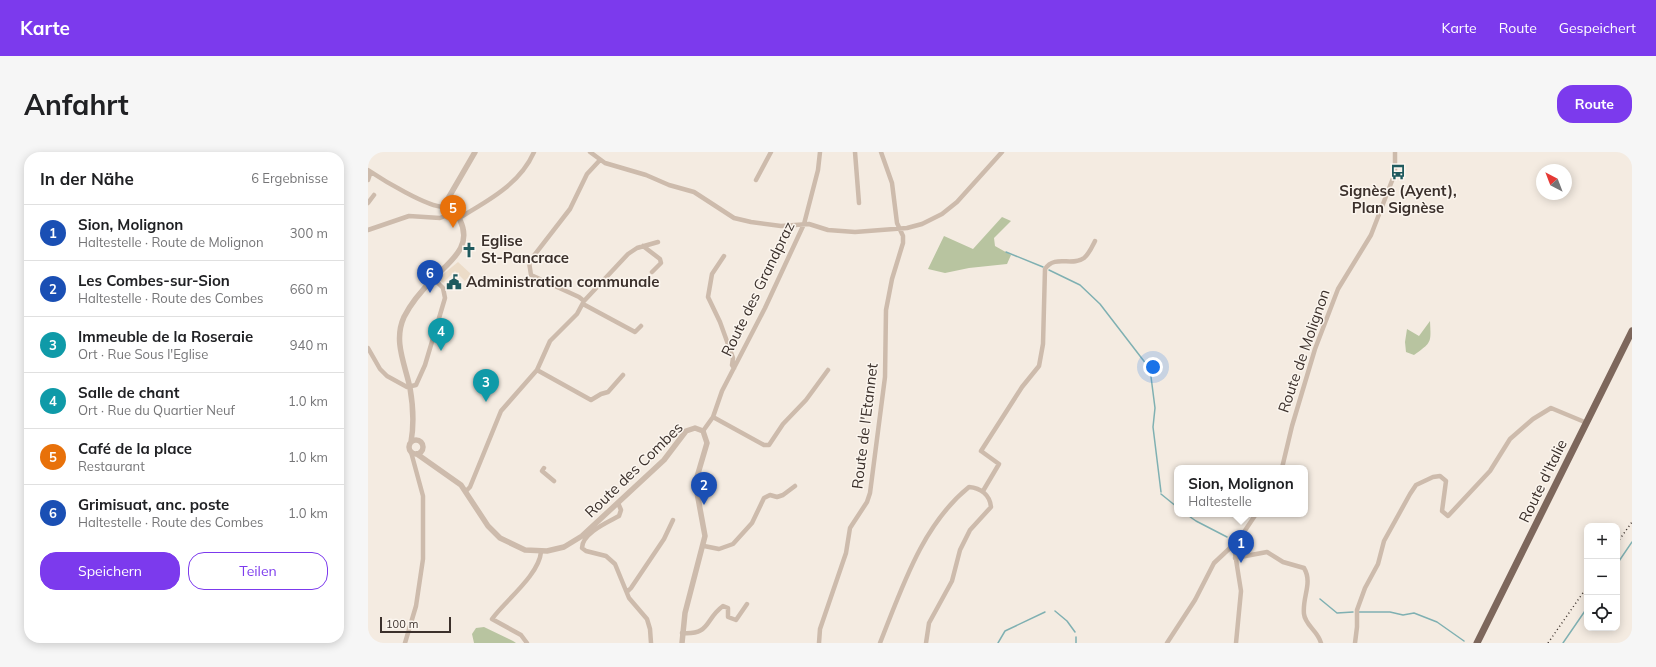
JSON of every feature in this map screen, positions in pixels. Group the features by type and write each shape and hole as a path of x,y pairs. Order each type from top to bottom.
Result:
{"main road":[{"name":"Route d'Italie","path":"1477,643 1632,331"}],"street":[{"path":"368,230 408,216 440,218 447,216 453,192 475,152"},
{"path":"459,218 511,184 524,171 534,152"},
{"path":"590,152 600,160 616,167 646,175 669,185 694,192 734,218 781,226 804,224 817,225 828,230 855,232 899,228 922,224 950,209 1002,152"},
{"path":"756,180 771,152"},
{"name":"Route des Grandpraz","path":"703,431 713,417 722,391 765,308 804,224 818,170 820,152"},
{"path":"855,152 859,203"},
{"name":"Route de l'Etannet","path":"819,643 820,628 846,553 850,528 867,502 870,493 884,377 886,310 892,279 903,243 903,236 896,218 892,183 881,152"},
{"name":"Route de Molignon","path":"1283,465 1304,383 1332,304 1340,284 1371,235 1395,173 1395,152"},
{"path":"600,160 587,174 570,209 529,262 531,275 557,286 583,303 635,332 641,326"},
{"path":"368,170 370,174 368,180"},
{"path":"368,170 413,195 436,205 449,207 458,213 463,234 459,252 453,261 433,278 406,312 400,328 400,353 410,387 413,426 409,447 423,496 423,559 416,604 405,643"},
{"path":"368,203 374,195"},
{"path":"983,491 999,464 981,452 1022,386 1039,366 1043,344 1045,269 1049,264 1055,261 1082,259 1088,253 1095,241"},
{"path":"466,491 473,482 501,411 536,370 550,341 577,314 583,303 624,258 642,246 658,242"},
{"path":"642,246 660,259 661,263 652,272"},
{"path":"724,256 712,274 708,297 720,322 733,358 732,365 734,368"},
{"path":"368,348 380,369 386,376 410,387 418,384 444,300 444,289 433,278"},
{"path":"536,370 591,400 608,392 623,375"},
{"path":"713,417 764,445 769,445 783,424 806,400 828,370"},
{"path":"1355,643 1358,627 1357,610 1365,588 1378,564 1384,541 1416,484 1433,477 1440,476 1444,478 1446,481 1442,511 1448,516 1490,471 1510,439 1533,419 1551,408 1587,422"},
{"path":"413,426 423,447 425,456 431,464"},
{"name":"Route des Combes","path":"411,452 417,454 455,480 466,491 484,522 500,538 525,550 541,552 559,549 576,541 664,460 686,432 695,428 703,431 707,443 698,471 696,487 705,530 704,546 686,609 682,643"},
{"path":"411,442 415,440 420,441"},
{"path":"413,461 417,454 421,452 423,447"},
{"path":"544,468 542,471 554,481"},
{"path":"704,546 720,549 733,544 752,523 764,498 770,495 777,497 784,495 795,486"},
{"path":"880,643 922,546 936,524 960,494 969,487 983,491 990,500 991,507 975,524 960,550 952,581 929,623 926,643"},
{"path":"618,503 621,510 618,516 602,524 585,540 582,548 586,551 606,556 613,561 618,568 630,598 647,619 651,643"},
{"path":"1166,643 1195,600 1214,563 1230,548 1234,547 1254,517"},
{"path":"627,592 664,539 673,520"},
{"path":"1234,547 1242,591 1236,643"},
{"path":"527,643 521,635 492,619 529,576 541,552"},
{"path":"1235,558 1267,552 1283,562 1304,568 1309,580 1303,612 1305,619 1319,636 1320,643"},
{"path":"682,633 695,633 702,631 716,612 723,606 728,608 728,617 736,620 747,604"}],"green space":[{"path":"1002,217 1011,221 994,238 995,246 1011,255 1007,264 969,268 945,273 928,269 944,236 973,249"},
{"path":"1430,321 1430,338 1427,344 1414,355 1406,352 1405,342 1407,329 1419,336"},
{"path":"484,627 516,643 474,643 472,634 476,628"}],"shaded area":[{"path":"458,262 471,274 465,281 455,271 443,283 439,279 441,276"}],"waterway":[{"path":"1006,252 1043,267"},
{"path":"1049,270 1080,285 1100,304 1150,369 1155,408 1153,427 1161,492"},
{"path":"1161,494 1174,505"},
{"path":"1190,517 1227,537"},
{"path":"1620,560 1632,542"},
{"path":"1320,599 1337,613 1353,612"},
{"path":"1055,611 1067,621 1075,632"},
{"path":"998,643 1005,631 1045,612"},
{"path":"1359,612 1390,612 1403,615 1414,613 1437,622 1464,641"},
{"path":"1563,643 1584,612"},
{"path":"1076,637 1076,643"}],"railway":[{"path":"1620,539 1632,522"},
{"path":"1548,643 1584,591"}],"place":[{"name":"Signèse (Ayent), Plan Signèse","path":"1398,172"},
{"name":"Café de la place","path":"453,228"},
{"name":"Eglise St-Pancrace","path":"469,250"},
{"name":"Administration communale","path":"454,282"},
{"name":"Grimisuat, anc. poste","path":"430,293"},
{"name":"Salle de chant","path":"441,351"},
{"name":"Immeuble de la Roseraie","path":"486,402"},
{"name":"Les Combes-sur-Sion","path":"704,505"},
{"name":"Sion, Molignon","path":"1241,563"}]}
